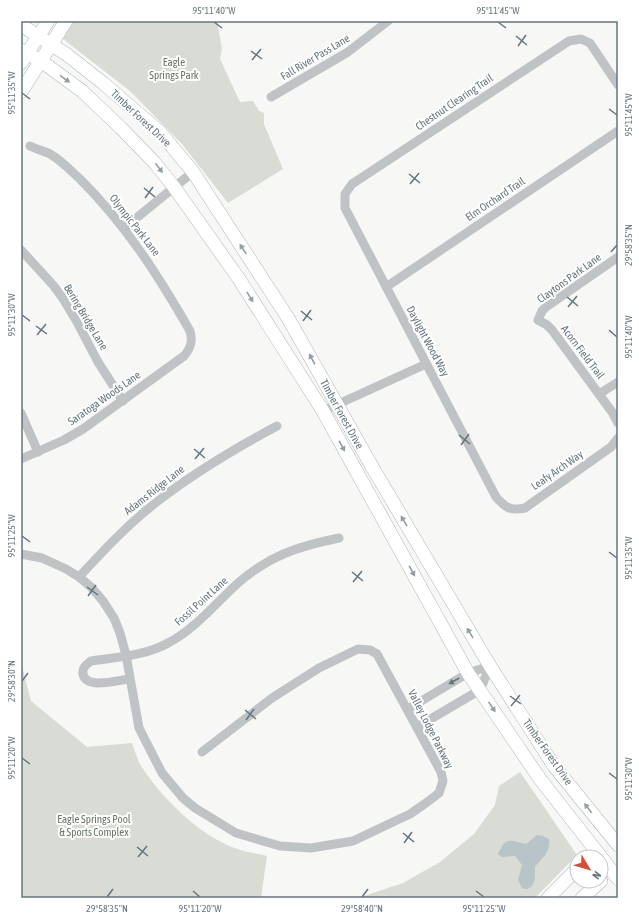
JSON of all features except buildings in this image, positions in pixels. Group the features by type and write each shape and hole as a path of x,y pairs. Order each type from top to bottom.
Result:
{"main road":[{"path":"23,55 48,21"},
{"path":"21,92 66,21"},
{"name":"Timber Forest Drive","path":"21,25 66,54 104,83 160,132 192,172 288,318 374,470 490,666 554,766 616,838"},
{"name":"Timber Forest Drive","path":"23,55 41,61 82,91 154,162 174,187 239,279 323,411 468,673 540,779 592,849"},
{"path":"604,849 616,838"},
{"path":"548,898 569,877"},
{"path":"582,898 592,889"}],"street":[{"name":"Fall River Pass Lane","path":"271,97 348,52 388,21"},
{"name":"Chestnut Clearing Trail","path":"352,184 568,41 581,39 590,43 618,85"},
{"name":"Elm Orchard Trail","path":"386,287 618,131"},
{"name":"Olympic Park Lane","path":"30,146 50,154 61,161 105,206 124,228 170,295 190,332 192,338 191,344"},
{"path":"124,228 192,172"},
{"name":"Daylight Wood Way","path":"352,184 345,194 345,208 496,497 505,507"},
{"name":"Bering Bridge Lane","path":"21,250 53,285 62,298 78,322 98,362 123,401"},
{"name":"Claytons Park Lane","path":"538,320 542,310 618,257"},
{"name":"Acorn Field Trail","path":"538,320 552,330 600,394 618,423"},
{"name":"Saratoga Woods Lane","path":"21,459 77,432 123,401 184,356 189,350 191,344"},
{"path":"323,411 426,364"},
{"path":"600,394 618,382"},
{"path":"21,413 38,452"},
{"name":"Adams Ridge Lane","path":"79,577 103,550 158,501 199,471 239,446 277,426"},
{"name":"Leafy Arch Way","path":"505,507 516,510 525,508 611,447 618,438"},
{"name":"Fossil Point Lane","path":"129,678 96,683 86,680 83,676 83,670 91,661 153,649 167,644 179,637 198,621 238,583 274,558 308,544 339,538"},
{"name":"Valley Lodge Parkway","path":"21,554 42,558 66,569 91,587 103,601 114,618 120,633 126,655 139,728 162,773 183,798 195,808 236,833 280,846 311,848 353,841 410,814 439,793 443,781 441,772 408,708 377,654 370,650 358,649 319,668 272,698 202,752"},
{"path":"408,708 468,673 490,666"},
{"path":"417,727 480,690 490,666"}],"green space":[{"name":"Eagle Springs Park","path":"73,21 217,21 222,49 220,59 240,102 253,101 259,111 264,113 264,124 283,169 228,203 182,144 130,91 63,39 63,35"},
{"name":"Eagle Springs Pool & Sports Complex","path":"21,662 31,701 87,747 132,743 141,766 149,777 167,799 188,820 211,836 233,848 267,856 261,898 21,898"},
{"path":"520,772 573,849 569,849 569,863 535,898 358,898 403,883 440,862 474,834 495,805 499,786"}],"shaded area":[{"path":"537,835 549,839 549,848 535,867 535,879 532,886 527,889 522,888 518,880 522,865 515,856 502,857 498,854 506,842 513,841 526,844"}]}
